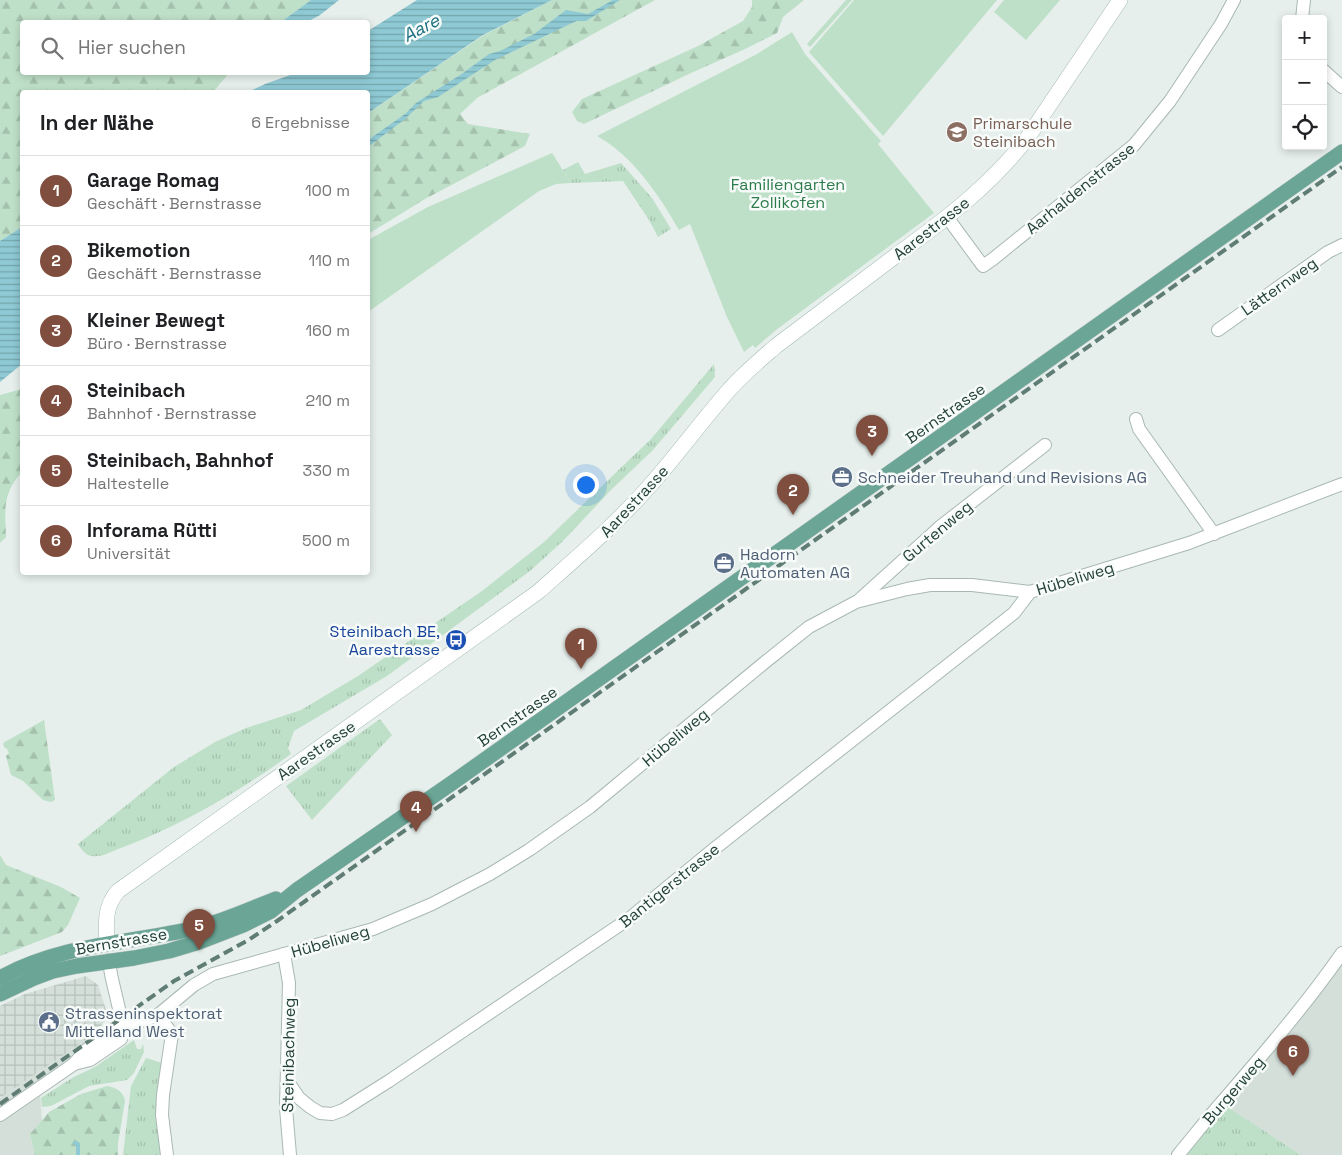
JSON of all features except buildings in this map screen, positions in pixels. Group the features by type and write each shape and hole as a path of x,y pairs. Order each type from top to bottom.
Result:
{"main road":[{"name":"Bernstrasse","path":"0,994 53,971 170,951 221,935 271,911 298,890 452,783 1342,152"},
{"name":"Bernstrasse","path":"0,978 49,956 74,949 204,926 298,890"},
{"path":"107,944 109,960"}],"street":[{"name":"Aarestrasse","path":"107,944 107,911 118,891 538,592 593,544 617,520 669,464 729,390 754,365 776,346 976,194 1014,154 1120,0"},
{"name":"Aarhaldenstrasse","path":"947,217 983,266 1134,145 1170,101 1221,24 1234,0"},
{"path":"1302,15 1304,0"},
{"path":"1327,74 1342,87"},
{"name":"Lätternweg","path":"1218,330 1328,252 1342,245"},
{"path":"1136,419 1139,430 1214,534"},
{"name":"Gurtenweg","path":"856,602 941,526 1045,445"},
{"name":"Hübeliweg","path":"123,1028 158,1015 194,985 213,974 373,929 459,891 523,854 590,807 809,627 856,602 930,585 972,585 1030,592 1214,534 1342,484"},
{"name":"Bantigerstrasse","path":"288,1082 299,1098 310,1107 320,1113 332,1114 343,1110 389,1081 630,918 714,849 1014,613 1030,592"},
{"name":"Burgerweg","path":"1178,1155 1220,1103 1277,1039 1314,993 1342,953"},
{"name":"Steinibachweg","path":"284,954 289,984 286,1108 290,1155"},
{"path":"0,1115 74,1064 90,1060 120,1040 123,1028 109,971 109,960"},
{"path":"158,1015 172,1034 162,1096 162,1115 167,1155"}],"shaded area":[{"path":"1342,953 1342,1155 1301,1155 1221,1103"},
{"path":"86,976 98,985 108,1016 96,1033 0,1098 0,1006 25,994"},
{"path":"96,1033 98,1038 39,1080 42,1120 30,1134 35,1155 0,1155 0,1098"}],"green space":[{"path":"0,0 311,0 284,20 20,20 20,75 227,75 215,90 20,90 20,228 0,241"},
{"path":"552,0 655,0 477,98 460,114 468,124 530,134 525,146 425,199 370,233 370,112 484,35"},
{"path":"752,0 804,0 783,17 777,33 584,124 577,121 572,112 582,99 698,46 743,21 752,7"},
{"path":"846,0 852,0 810,47 807,44"},
{"path":"854,0 997,0 883,136 809,52"},
{"path":"1004,0 1060,0 1026,40 994,12"},
{"name":"Familiengarten Zollikofen","path":"792,32 805,54 881,141 878,144 934,213 776,330 755,348 753,345 744,352 727,317 690,224 679,230 663,203 644,177 622,154 597,136 757,54"},
{"path":"552,153 571,183 556,184 539,191 370,311 370,239 428,207"},
{"path":"578,162 585,174 621,163 652,198 671,229 658,237 623,181 571,183 563,170"},
{"path":"714,364 715,377 653,450 611,490 564,540 530,571 387,676 294,731 288,748 291,754 251,781 209,807 144,839 99,856 92,856 82,850 78,844 174,767 215,742 246,728 301,710 358,676 482,591 544,542 651,439"},
{"path":"20,390 20,475 8,495 5,510 6,537 0,543 0,395"},
{"path":"380,719 392,735 312,820 286,786"},
{"path":"44,720 55,800 51,802 43,800 23,781 11,775 6,756 9,753 3,743"},
{"path":"0,855 6,865 61,887 80,898 68,925 62,932 0,956"},
{"path":"134,1040 137,1049 141,1049 143,1044 144,1052 134,1073 127,1080 89,1086 51,1106 42,1107 41,1098 72,1078 95,1067"},
{"path":"146,1058 162,1063 162,1155 123,1155 131,1086"},
{"path":"107,1086 119,1090 125,1101 118,1143 118,1155 35,1155 30,1134 49,1112 81,1094"},
{"path":"1226,1106 1301,1155 1184,1155"}],"water":[{"path":"311,0 339,0 311,20 284,20"},
{"name":"Aare","path":"417,0 552,0 483,35 370,112 370,90 252,90 290,75 370,75 370,30"},
{"path":"613,0 620,0 586,21 577,21 570,24 495,60 438,97 424,101 405,119 370,145 370,139 405,114 416,103 489,54 500,51 534,34 566,10 588,14"},
{"path":"20,228 20,366 0,382 0,241"}],"waterway":[{"path":"75,1143 78,1144 78,1155"}],"railway":[{"path":"0,1104 174,981 250,939 277,921 1342,167"}],"place":[{"name":"Primarschule Steinibach","path":"957,132"},
{"name":"Kleiner Bewegt","path":"872,456"},
{"name":"Schneider Treuhand und Revisions AG","path":"842,477"},
{"name":"Bikemotion","path":"793,515"},
{"name":"Hadorn Automaten AG","path":"724,563"},
{"name":"Steinibach BE, Aarestrasse","path":"456,640"},
{"name":"Garage Romag","path":"581,669"},
{"name":"Steinibach","path":"416,832"},
{"name":"Steinibach, Bahnhof","path":"199,950"},
{"name":"Strasseninspektorat Mittelland West","path":"49,1022"},
{"name":"Inforama Rütti","path":"1293,1076"}]}
